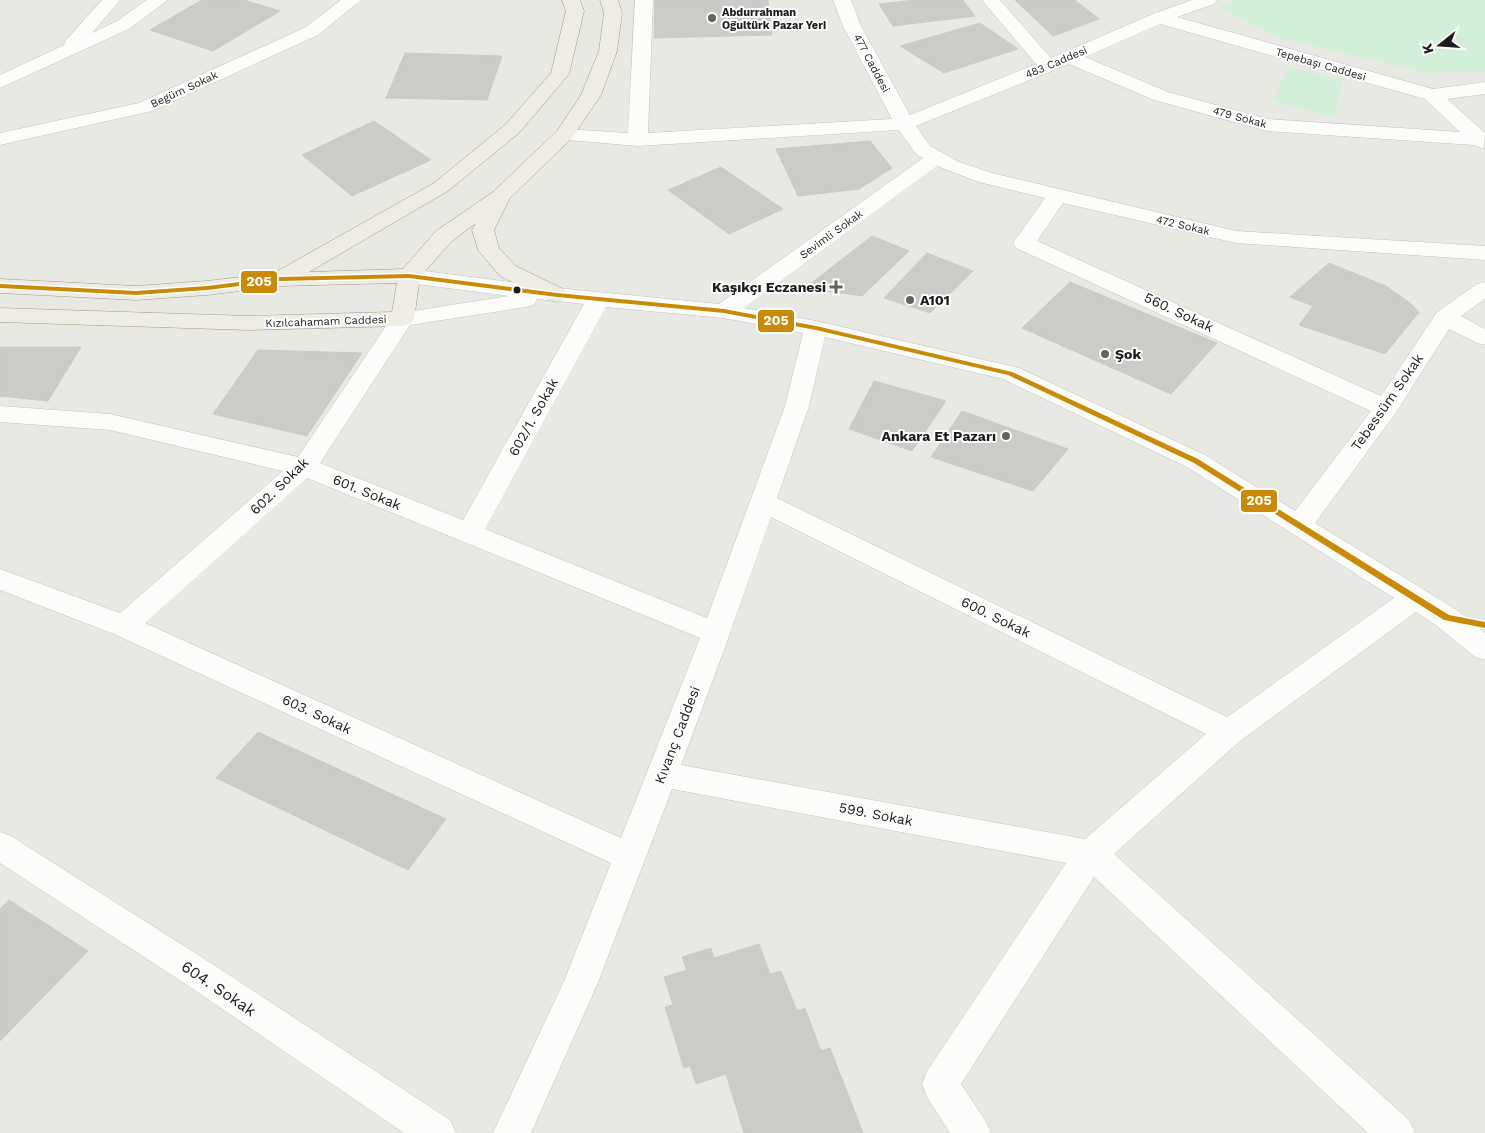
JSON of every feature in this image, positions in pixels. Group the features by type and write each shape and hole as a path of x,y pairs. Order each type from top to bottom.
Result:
{"main road":[{"path":"250,323 280,279 442,187 513,128 560,74 575,11 571,0"},
{"path":"0,286 136,293 207,288 280,279 409,276 444,236 500,196 564,135 591,95 608,51 613,13 609,0"},
{"path":"500,196 483,230 489,250 508,271 557,295"},
{"name":"Kızılcahamam Caddesi","path":"0,315 250,323 402,319 409,276"}],"street":[{"path":"65,52 111,0"},
{"path":"0,82 123,25 159,0"},
{"name":"Begüm Sokak","path":"0,139 145,107 312,31 352,0"},
{"path":"638,140 644,0"},
{"name":"477 Caddesi","path":"842,0 852,26 905,124"},
{"path":"991,0 1048,66"},
{"name":"483 Caddesi","path":"564,135 638,140 905,124 1048,66 1159,18 1208,0"},
{"name":"Tepebaşı Caddesi","path":"1159,18 1432,95 1485,88"},
{"name":"479 Sokak","path":"1069,57 1161,96 1267,126 1482,142"},
{"path":"1432,95 1482,142"},
{"name":"472 Sokak","path":"905,124 923,150 952,166 986,178 1236,238 1485,254"},
{"name":"Sevimli Sokak","path":"724,311 937,157"},
{"name":"560. Sokak","path":"1058,195 1024,242 1386,408"},
{"path":"409,276 598,300 724,311 816,328 1010,373 1196,461 1447,618 1485,649"},
{"name":"Tebessüm Sokak","path":"1299,525 1386,408 1445,318 1485,289"},
{"path":"402,319 557,295"},
{"name":"602/1. Sokak","path":"469,533 598,300"},
{"path":"1445,318 1485,338"},
{"name":"602. Sokak","path":"124,626 304,467 402,319"},
{"name":"Kıvanç Caddesi","path":"512,1133 580,985 716,633 797,406 816,328"},
{"name":"601. Sokak","path":"0,414 110,422 304,467 716,633"},
{"name":"600. Sokak","path":"763,502 1229,732"},
{"name":"603. Sokak","path":"0,580 124,626 630,857"},
{"path":"972,1133 940,1084 1091,854 1229,732 1415,598"},
{"path":"1447,618 1485,625"},
{"name":"599. Sokak","path":"662,774 1091,854"},
{"path":"1091,854 1396,1133"},
{"name":"604. Sokak","path":"7,858 202,976 437,1133"}],"green space":[{"path":"1237,0 1485,0 1485,71 1428,73 1280,38 1218,8"},
{"path":"1289,67 1342,80 1334,117 1273,101"}],"building":[{"path":"202,0 244,0 280,11 213,51 150,30"},
{"name":"Abdurrahman Oğultürk Pazar Yeri","path":"655,0 768,0 772,35 654,38"},
{"path":"915,0 963,0 975,16 893,26 879,4"},
{"path":"1015,0 1075,0 1099,19 1053,36"},
{"path":"980,23 1018,49 944,73 900,46"},
{"path":"405,53 502,56 487,100 386,98"},
{"path":"374,121 431,160 352,196 302,155"},
{"path":"870,141 892,168 859,189 798,196 776,149"},
{"path":"721,167 783,209 729,234 668,190"},
{"path":"872,236 909,251 862,296 805,288"},
{"path":"927,253 973,271 930,313 884,298"},
{"path":"1329,263 1386,286 1419,312 1385,354 1299,325 1313,306 1290,297"},
{"path":"1070,282 1217,343 1171,394 1022,328"},
{"path":"0,347 81,347 48,401 0,396"},
{"path":"258,350 362,353 307,436 213,414"},
{"path":"874,381 946,401 912,451 849,429"},
{"path":"962,411 1068,449 1033,491 931,457"},
{"path":"258,732 446,819 408,870 216,778"},
{"path":"9,900 88,951 0,1041 0,909"},
{"path":"759,944 770,974 781,971 797,1011 805,1008 821,1051 830,1048 863,1133 744,1133 726,1074 696,1084 690,1066 684,1068 665,1007 673,1005 664,977 687,970 682,957 711,948 714,958"}],"transit line":[{"name":"205","path":"0,286 136,293 207,288 280,279 409,276 557,295 724,311 816,328 1010,373 1196,461 1447,618 1485,625"}],"place":[{"name":"Abdurrahman Oğultürk Pazar Yeri","path":"712,18"},
{"name":"Kaşıkçı Eczanesi","path":"836,287"},
{"name":"A101","path":"910,300"},
{"name":"Şok","path":"1105,354"},
{"name":"Ankara Et Pazarı","path":"1006,436"}]}
